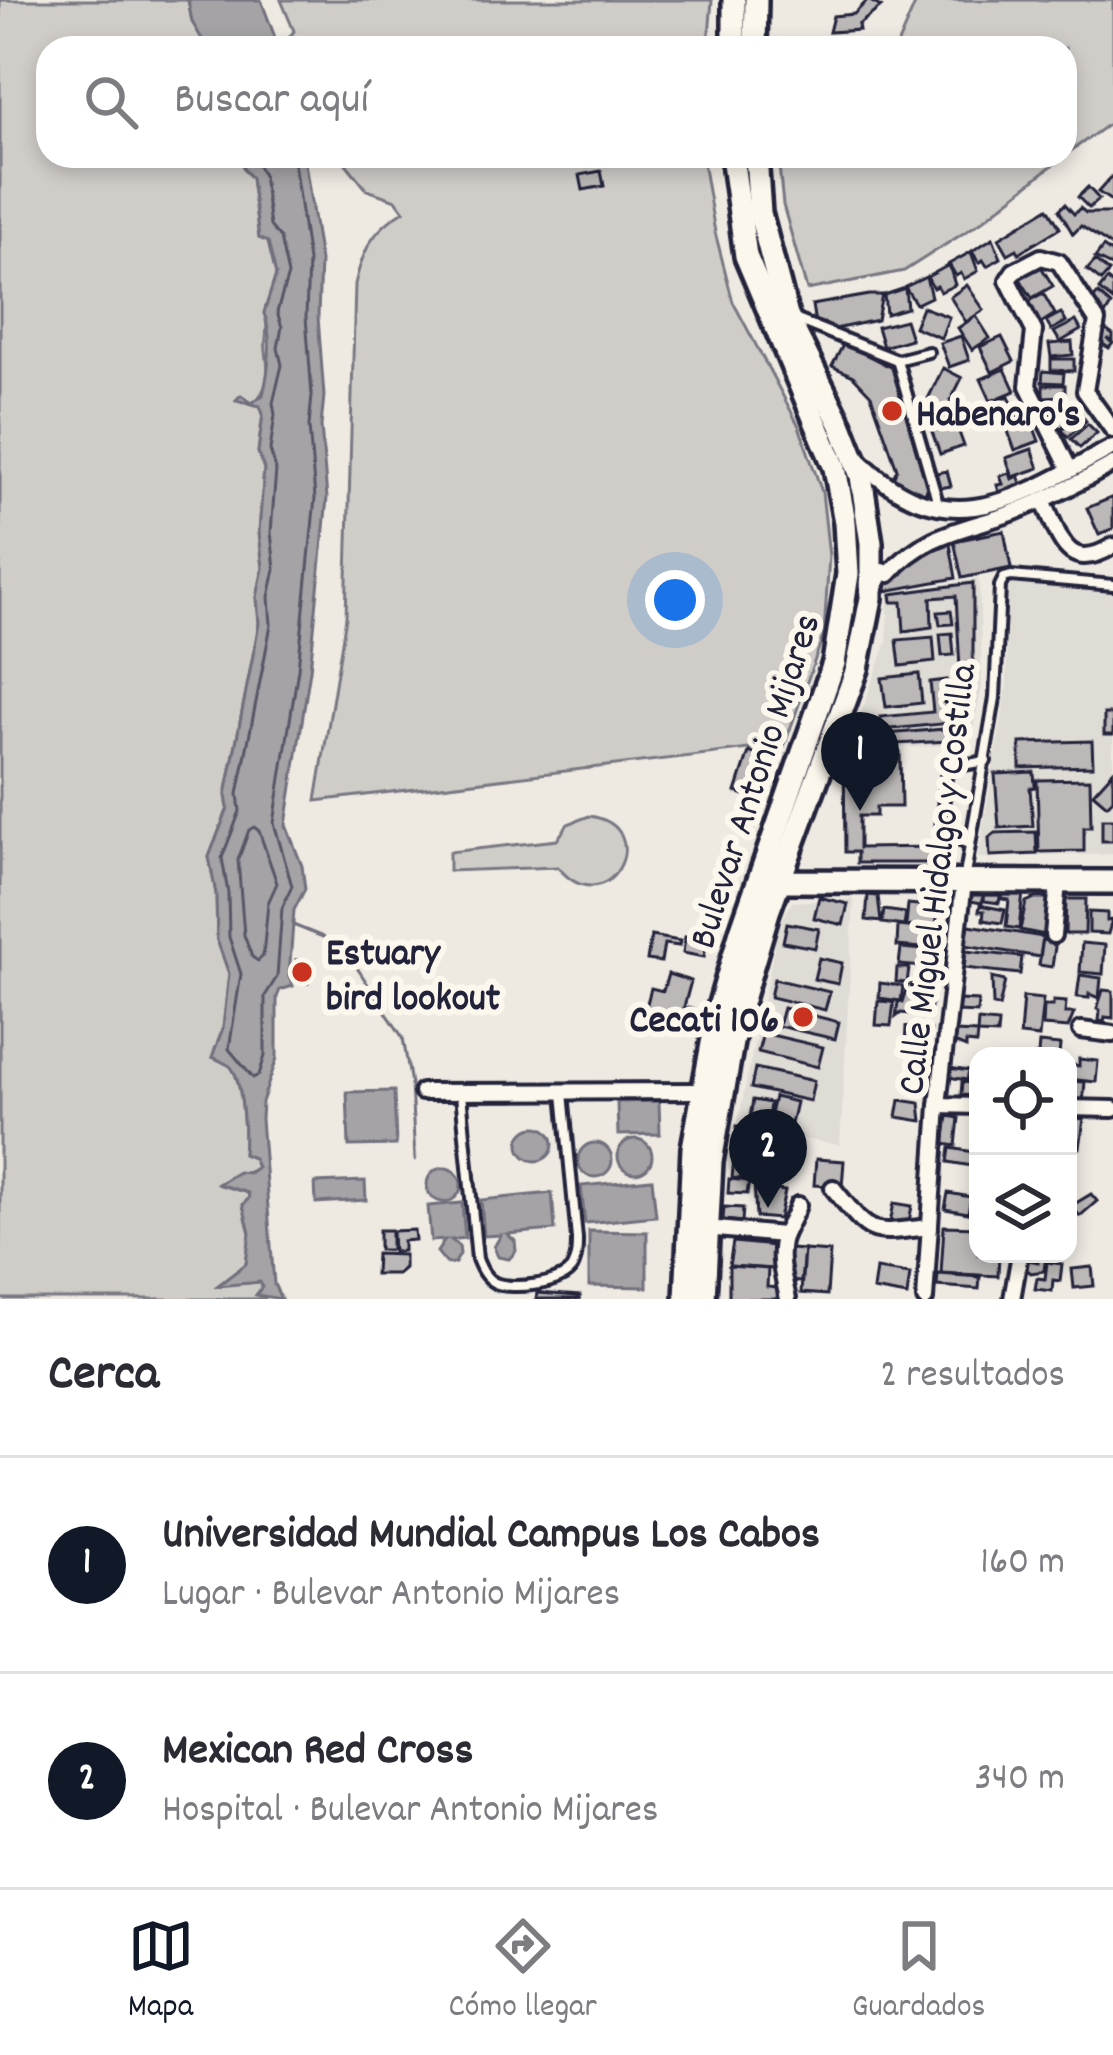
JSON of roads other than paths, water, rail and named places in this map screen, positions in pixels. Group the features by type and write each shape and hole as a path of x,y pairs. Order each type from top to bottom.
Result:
{"main road":[{"path":"734,0 744,36"},
{"path":"746,36 756,0"},
{"name":"Bulevar Antonio Mijares","path":"686,1299 698,1199 702,1091 728,974 857,669 871,598 869,523 854,454 813,392 746,256 734,168"},
{"name":"Bulevar Antonio Mijares","path":"704,1299 705,1228 698,1199 771,877 834,664 848,574 835,468 760,213 757,168"},
{"path":"771,877 1113,883"}],"street":[{"path":"1070,470 1028,386 1034,331 1008,280 1014,271 1041,257 1059,262 1093,311 1096,332 1085,392 1113,430"},
{"path":"854,454 880,478 940,510 964,511 1035,488 1113,447"},
{"path":"871,598 883,571 889,574 905,554 924,542 1043,500 1113,464"},
{"path":"1043,500 1066,549 1081,558 1097,556 1113,546"},
{"name":"Calle Miguel Hidalgo y Costilla","path":"925,1299 938,1105 964,882"},
{"path":"1053,935 1058,883"},
{"path":"1081,1030 1113,1034"},
{"path":"422,1092 702,1091"},
{"path":"938,1105 969,1106"},
{"path":"1077,1108 1113,1109"},
{"path":"833,1188 865,1227 876,1233 930,1227"},
{"path":"788,1299 780,1272 783,1235 798,1205"},
{"path":"705,1228 783,1235"},
{"path":"1012,1299 1018,1263"}],"lane":[{"path":"787,316 897,361 928,352"},
{"path":"897,361 940,510"},
{"name":"Calle Miguel Hidalgo y Costilla","path":"964,882 995,698 998,596 1004,578 1113,585"},
{"path":"970,845 941,830 946,777 952,767 986,761"},
{"path":"461,1094 477,1259 487,1276 506,1285 557,1279 575,1261 577,1238 562,1093"}],"water":[{"path":"188,0 261,0 274,36 200,36"},
{"path":"306,168 320,261 321,426 327,498 310,670 286,825 302,866 305,889 294,910 289,977 293,986 280,990 277,997 277,1058 261,1119 274,1284 281,1299 256,1295 260,1282 217,1286 246,1264 250,1233 243,1205 248,1193 218,1184 257,1167 253,1158 243,1154 238,1082 230,1066 212,1057 223,1028 229,974 217,940 209,857 228,808 226,795 259,624 257,597 263,568 259,532 264,469 258,452 263,414 260,406 236,400 241,395 252,403 263,395 269,354 264,313 276,275 268,242 259,238 251,178 244,170"},
{"path":"394,1091 396,1145 349,1146 347,1092"},
{"path":"659,1101 660,1134 618,1135 617,1102"},
{"path":"536,1127 548,1132 553,1144 548,1156 536,1161 524,1156 519,1144 524,1132"},
{"path":"635,1139 647,1144 652,1156 647,1168 635,1173 623,1168 618,1156 623,1144"},
{"path":"595,1143 607,1148 612,1160 607,1172 595,1177 583,1172 578,1160 583,1148"},
{"path":"444,1168 456,1173 461,1185 456,1197 444,1202 432,1197 427,1185 432,1173"},
{"path":"652,1179 656,1216 585,1223 581,1186"},
{"path":"365,1181 366,1200 316,1203 315,1183"},
{"path":"552,1193 555,1230 507,1234 515,1241 516,1251 509,1259 498,1257 494,1247 501,1235 484,1236 481,1200"},
{"path":"462,1203 465,1238 451,1240 460,1254 455,1263 447,1264 437,1252 445,1240 431,1241 428,1206"},
{"path":"589,1231 647,1232 647,1287 589,1286"}],"waterway":[{"path":"293,925 323,937 350,957 403,1038 415,1160"}],"place":[{"name":"Habenaro's","path":"892,411"},
{"name":"Universidad Mundial Campus Los Cabos","path":"860,811"},
{"name":"Estuary bird lookout","path":"302,972"},
{"name":"Cecati 106","path":"803,1017"},
{"name":"Mexican Red Cross","path":"768,1208"}]}
